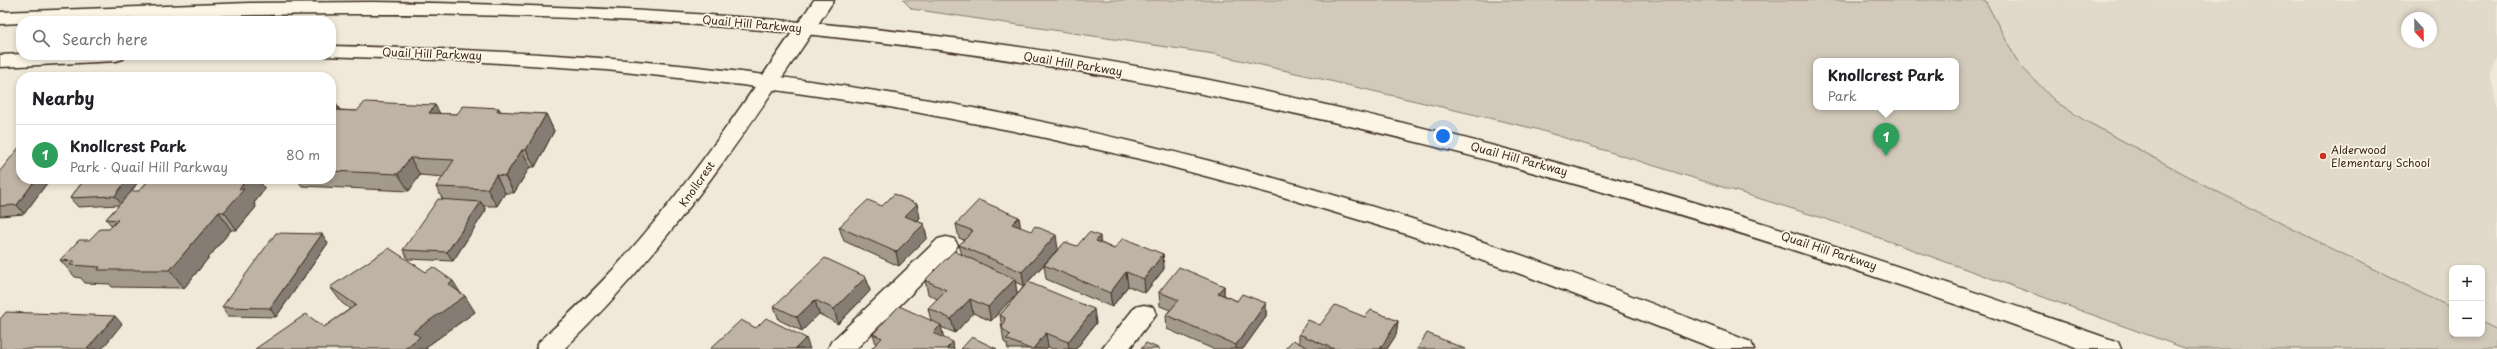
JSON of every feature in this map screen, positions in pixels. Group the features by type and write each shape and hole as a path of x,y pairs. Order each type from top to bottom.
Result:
{"main road":[{"name":"Knollcrest","path":"548,349 607,293 680,208 769,82 824,0"},
{"name":"Quail Hill Parkway","path":"40,16 179,9 366,5 496,8 635,14 804,29 994,51 1233,92 1389,126 1506,155 1767,231 2005,310 2109,349"},
{"name":"Quail Hill Parkway","path":"0,18 16,17"},
{"name":"Quail Hill Parkway","path":"336,52 421,53 587,62 769,82 942,110 1096,141 1295,193 1414,228 1584,286 1742,349"},
{"path":"0,61 19,60"},
{"path":"840,349 946,245"},
{"path":"1114,349 1144,314"}],"shaded area":[{"path":"903,0 1985,0 2021,66 2055,101 2084,120 2216,191 2449,307 2449,337 2485,337 2485,324 2497,330 2497,349 2187,349 1838,223 1536,129 1214,54 912,9"},
{"name":"Alderwood Elementary School","path":"1985,0 2497,0 2497,56 2490,71 2497,110 2497,330 2485,324 2485,265 2449,265 2449,307 2216,191 2100,130 2055,101 2015,57"}],"building":[{"path":"365,102 435,105 429,113 457,114 463,106 499,108 496,111 546,114 526,150 522,150 505,176 496,175 487,189 436,187 454,160 410,158 398,174 336,171 336,110 357,111"},
{"path":"16,151 16,184 32,184 17,205 0,206 0,171"},
{"path":"81,184 123,184 115,196 70,198"},
{"path":"145,184 243,184 239,189 244,189 224,212 219,212 170,270 98,270 100,267 70,265 74,261 60,260 79,240 89,240 100,229 109,229 118,220 106,219 132,191 139,191"},
{"path":"894,194 917,204 905,216 924,224 896,252 839,227 868,200 882,206"},
{"path":"438,199 481,202 447,252 403,250"},
{"path":"979,200 1019,217 1012,224 1031,231 1035,226 1056,235 1022,272 959,245 973,231 956,224"},
{"path":"1089,232 1100,236 1096,241 1114,249 1123,238 1163,254 1144,279 1126,272 1110,293 1044,265 1065,242 1077,246"},
{"path":"276,233 322,234 270,308 222,307"},
{"path":"389,248 426,272 433,267 453,281 448,284 465,296 413,332 420,337 404,349 255,349 306,314 324,327 356,305 330,287"},
{"path":"954,251 1015,279 988,307 970,299 951,319 928,308 946,290 925,280"},
{"path":"825,258 866,277 834,309 815,300 797,317 774,306"},
{"path":"1179,267 1224,286 1218,293 1237,301 1242,294 1266,303 1236,345 1166,315 1179,300 1159,292"},
{"path":"1028,282 1094,309 1068,342 1046,333 1033,349 1030,349 1006,339 1010,335 1002,328 1005,318 1000,315"},
{"path":"1335,305 1365,317 1371,310 1398,321 1380,349 1334,349 1299,334 1308,320 1320,325"},
{"path":"899,306 941,325 933,333 953,342 946,349 871,349 882,338 873,334"},
{"path":"6,312 115,316 87,349 0,349 0,319"},
{"path":"766,318 806,338 795,349 710,349 741,320 756,328"},
{"path":"1427,333 1465,349 1417,349"},
{"path":"972,337 997,349 961,349"},
{"path":"1293,340 1310,349 1285,349"},
{"path":"1146,343 1160,349 1141,349"}],"place":[{"name":"Knollcrest Park","path":"1886,156"},
{"name":"Alderwood Elementary School","path":"2323,156"}]}
